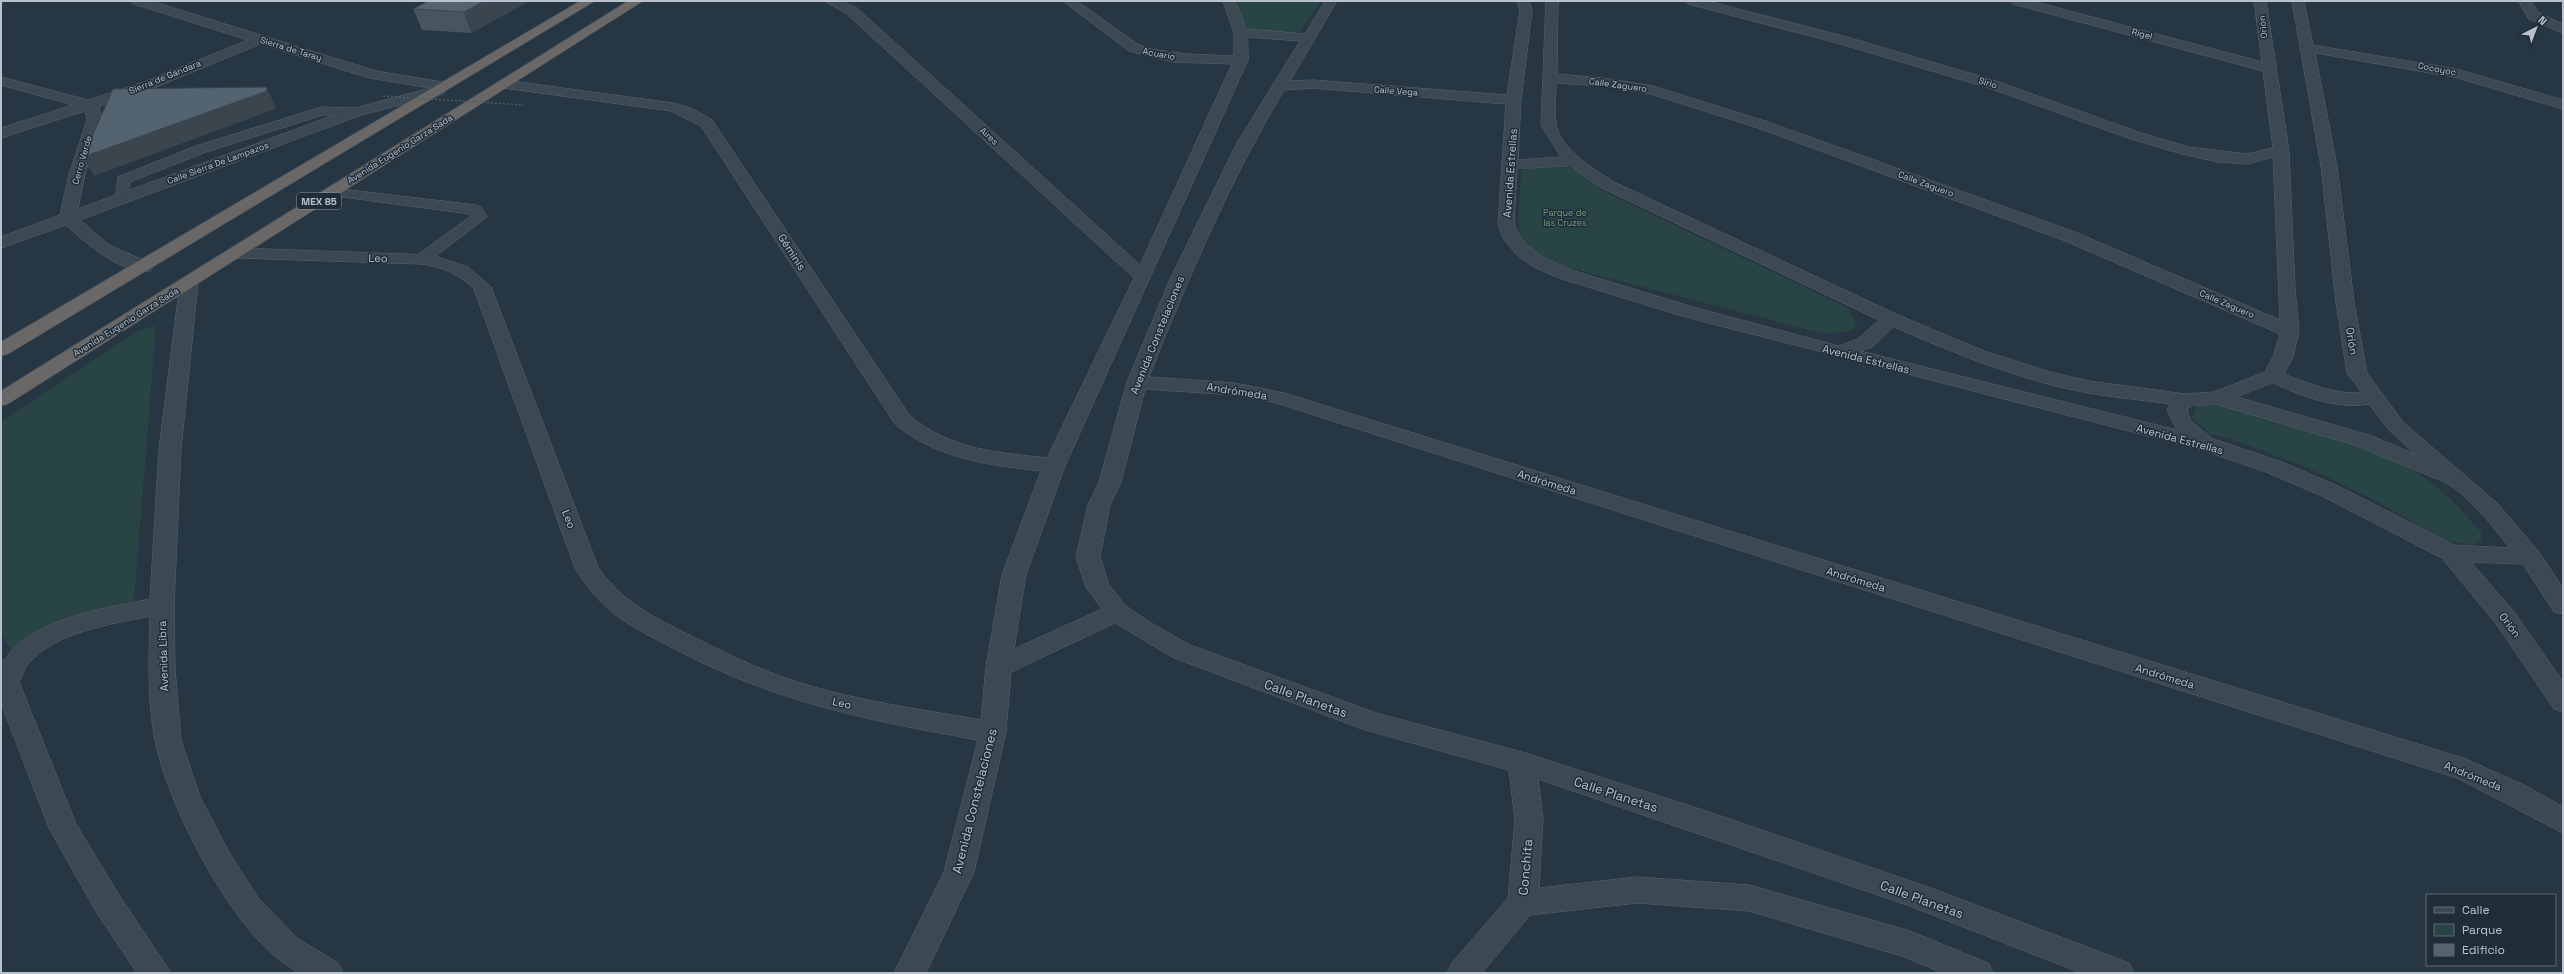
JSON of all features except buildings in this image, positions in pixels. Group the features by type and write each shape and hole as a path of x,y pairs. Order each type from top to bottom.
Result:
{"highway":[{"name":"MEX 85","path":"1,350 144,267 589,1"},
{"name":"Avenida Eugenio Garza Sada","path":"1,400 189,284 637,1"}],"street":[{"name":"Sierra de Taray","path":"138,1 374,75 442,89"},
{"name":"Aires","path":"831,1 852,11 1143,277"},
{"name":"Acuario","path":"1069,1 1134,48 1143,52 1170,58 1241,60"},
{"name":"Avenida Constelaciones","path":"910,973 958,872 993,732 999,667 1014,575 1054,466 1143,277 1241,60 1241,33 1229,1"},
{"name":"Avenida Constelaciones","path":"1117,612 1098,587 1088,557 1099,505 1110,482 1137,382 1189,258 1245,143 1307,38 1331,1"},
{"name":"Avenida Estrellas","path":"1523,1 1526,10 1514,100 1506,224 1516,242 1538,262 1565,274 1689,312 1840,352 2206,444 2274,467 2330,491 2450,553"},
{"path":"1552,1 1550,78 1547,104 1548,125 1556,144 1570,161 1608,185 1891,319 1977,355 2044,376 2089,387 2185,400 2217,398 2273,376 2324,397 2346,400 2375,397"},
{"name":"Sirio","path":"1692,1 1842,40 1992,84 2136,136 2187,151 2218,157 2247,158 2281,151"},
{"name":"Rigel","path":"2017,1 2268,68"},
{"name":"Orión","path":"2260,1 2268,68 2281,151 2286,289 2290,331 2283,357 2273,376"},
{"name":"Orión","path":"2298,1 2329,166 2345,302 2357,373 2396,426 2461,482 2490,510 2530,557 2563,606"},
{"path":"2525,1 2534,16 2563,29"},
{"path":"1241,33 1307,38"},
{"name":"Sierra de Gándara","path":"1,133 92,105 149,85 259,40"},
{"name":"Cocoyoc","path":"2308,48 2456,73 2563,104"},
{"name":"Calle Zaguero","path":"1550,78 1603,82 1653,90 1756,122 2069,236 2290,331"},
{"path":"1,81 92,105"},
{"name":"Géminis","path":"504,84 673,107 699,117 707,123 902,420 912,430 948,449 971,455 1054,466"},
{"name":"Calle Vega","path":"1278,86 1313,84 1514,100"},
{"name":"Calle Sierra De Lampazos","path":"1,243 356,112 442,89"},
{"name":"Cerro Verde","path":"68,218 77,174 94,120 92,105"},
{"path":"1511,165 1570,161"},
{"path":"68,218 103,250 144,267"},
{"name":"Leo","path":"237,253 422,259 441,261 470,274 482,287 587,568 599,588 618,607 728,666 805,694 900,716 993,732"},
{"name":"Avenida Libra","path":"189,284 170,449 162,605 162,669 168,740 186,797 220,863 248,908 286,948 327,973"},
{"path":"1840,352 1865,343 1891,319"},
{"name":"Andrómeda","path":"1137,382 1235,389 1277,397 2466,770 2516,794 2563,820"},
{"path":"2217,398 2365,441 2461,482"},
{"path":"2185,400 2177,410 2178,417 2185,428 2206,444"},
{"path":"2450,553 2530,557"},
{"name":"Orión","path":"2450,553 2506,619 2563,702"},
{"path":"155,973 108,904 63,828 4,674 18,658 63,632 109,614 162,605"},
{"path":"999,667 1117,612"},
{"name":"Calle Planetas","path":"1117,612 1162,642 1231,671 1372,722 1522,763 1709,824 1920,897 2118,973"},
{"name":"Conchita","path":"1463,973 1522,903 1527,861 1529,819 1522,763"},
{"path":"1522,903 1638,890 1749,898 1910,945 1978,973"}],"lane":[{"path":"333,192 476,210 479,217 422,259"}],"path":[{"path":"383,96 524,105"}],"green space":[{"path":"1235,1 1321,1 1298,34 1246,30 1236,8"},
{"name":"Parque de las Cruzes","path":"1560,164 1584,174 1605,192 1848,308 1857,325 1851,331 1825,334 1566,267 1535,254 1529,250 1521,240 1520,235 1519,217 1521,171 1529,168"},
{"path":"156,326 134,601 88,613 13,656 1,633 1,422 139,330"},
{"path":"2212,402 2320,430 2372,449 2397,461 2421,475 2453,502 2481,532 2481,540 2473,545 2444,540 2378,502 2308,468 2231,439 2210,434 2192,418 2197,404"}]}
